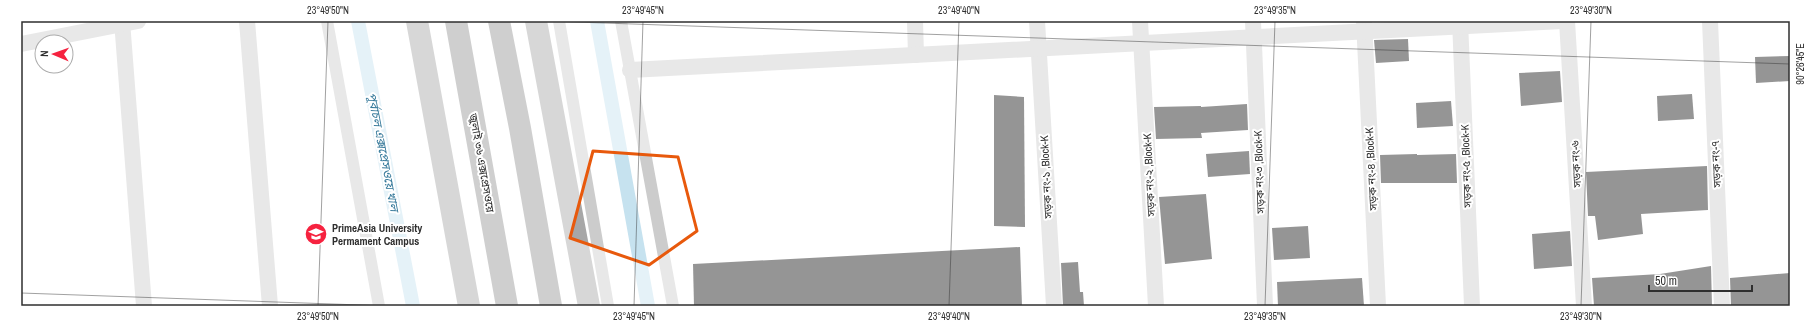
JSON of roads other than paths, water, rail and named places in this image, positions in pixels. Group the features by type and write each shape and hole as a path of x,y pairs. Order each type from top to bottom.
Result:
{"highway":[{"name":"জুলাই ৩৬ এক্সপ্রেসওয়ে","path":"456,21 507,306"},
{"path":"499,21 520,128 551,306"}],"main road":[{"path":"417,21 469,306"},
{"path":"536,21 589,306"}],"street":[{"path":"21,44 138,21"},
{"path":"248,21 270,306"},
{"path":"327,21 379,306"},
{"path":"559,21 608,306"},
{"path":"621,21 673,306"},
{"path":"915,21 916,55"},
{"name":"সড়ক নং-১ ,Block-K","path":"1037,21 1054,306"},
{"name":"সড়ক নং-২ ,Block-K","path":"1140,21 1156,306"},
{"name":"সড়ক নং-৩ ,Block-K","path":"1253,21 1265,306"},
{"path":"630,70 1254,37 1364,26 1562,21"},
{"name":"সড়ক নং-৬","path":"1567,21 1584,306"},
{"name":"সড়ক নং-৭","path":"1710,21 1722,306"},
{"path":"122,23 144,306"},
{"name":"সড়ক নং-৫ ,Block-K","path":"1460,24 1472,306"},
{"name":"সড়ক নং-৪ ,Block-K","path":"1364,26 1378,306"}],"waterway":[{"name":"পূর্বাচল এক্সপ্রেসওয়ে খাল","path":"358,21 413,306"},
{"name":"পূর্বাচল এক্সপ্রেসওয়ে খাল","path":"597,21 648,306"}],"place":[{"name":"PrimeAsia University Permament Campus","path":"316,234"}]}
